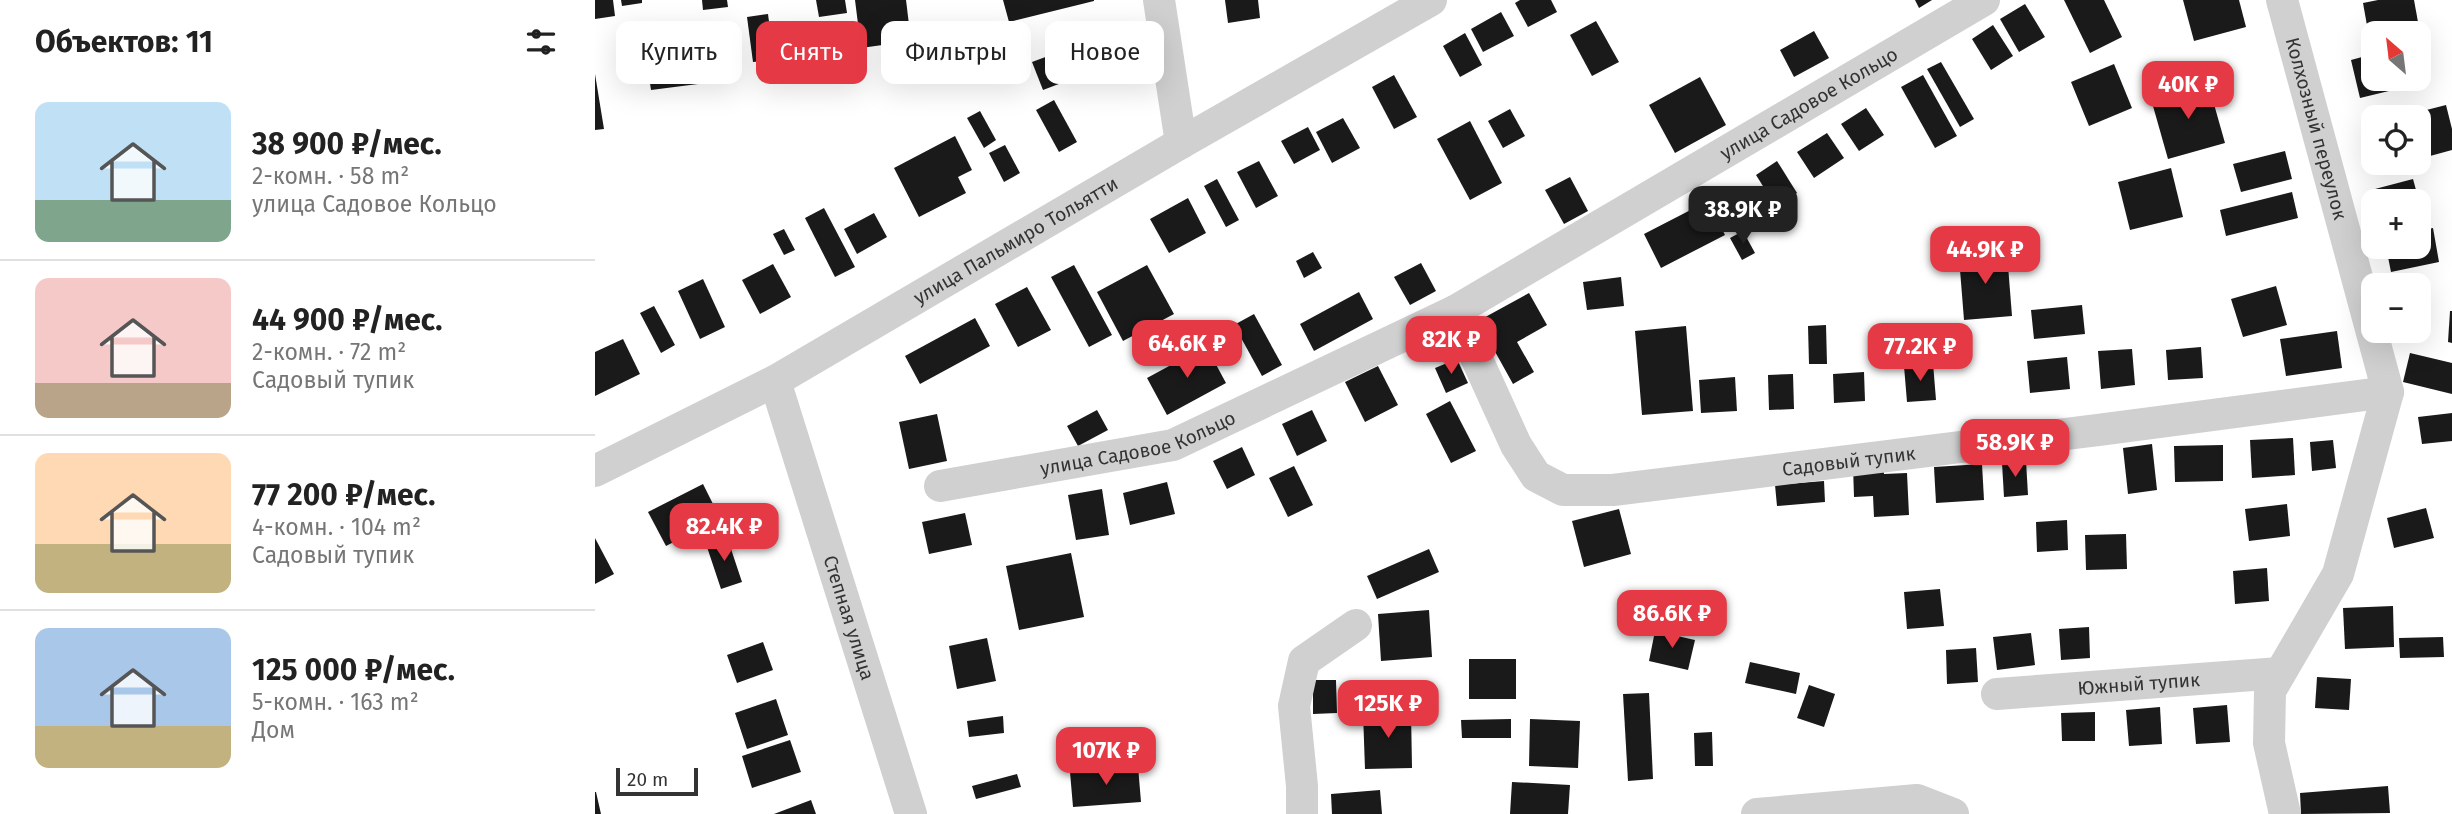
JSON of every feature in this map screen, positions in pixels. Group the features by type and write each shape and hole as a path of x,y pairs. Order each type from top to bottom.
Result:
{"street":[{"path":"1159,0 1181,143"},
{"name":"улица Пальмиро Тольятти","path":"595,471 775,381 1431,0"},
{"name":"улица Садовое Кольцо","path":"940,486 1173,445 1455,311 1984,0"},
{"name":"Колхозный переулок","path":"2282,0 2388,392"},
{"name":"Садовый тупик","path":"1455,311 1516,445 1536,476 1563,490 1627,488 2388,392"},
{"name":"Степная улица","path":"775,381 911,814"},
{"path":"2285,814 2269,743 2270,691 2338,574 2388,392"},
{"path":"1302,814 1303,786 1294,706 1304,661 1356,625"},
{"name":"Южный тупик","path":"1997,694 2280,674"},
{"path":"1757,814 1917,800 1953,814"}],"building":[{"path":"595,0 613,0 615,16 595,19"},
{"path":"621,0 642,0 642,3 622,6"},
{"path":"702,0 727,0 728,7 703,10"},
{"path":"816,0 845,0 847,13 819,17"},
{"path":"855,0 906,0 909,21 881,21 881,45 867,47 867,21 858,21"},
{"path":"1003,0 1094,0 1013,21 1009,21"},
{"path":"1225,0 1258,0 1260,18 1228,23"},
{"path":"1520,0 1551,0 1557,12 1528,27 1515,3"},
{"path":"1915,0 1932,0 1919,8"},
{"path":"2064,0 2104,0 2122,37 2090,53"},
{"path":"2183,0 2239,0 2246,27 2194,41"},
{"path":"2378,0 2414,0 2418,21 2366,21 2363,3"},
{"path":"2025,4 2045,37 2019,52 2000,19"},
{"path":"1501,12 1514,36 1483,52 1471,29"},
{"path":"768,14 769,21 756,21 756,62 753,62 747,17"},
{"path":"1596,21 1619,62 1592,76 1570,35"},
{"path":"1993,25 2013,56 1991,70 1972,39"},
{"path":"1814,31 1829,58 1794,77 1780,50"},
{"path":"1465,33 1482,65 1460,77 1443,46"},
{"path":"1045,57 1045,84 1059,84 1043,90 1032,62"},
{"path":"2361,57 2361,91 2389,91 2360,98 2351,60"},
{"path":"1941,62 1974,119 1960,127 1927,69"},
{"path":"2114,64 2132,108 2089,126 2071,82"},
{"path":"595,74 604,129 595,130"},
{"path":"1394,75 1417,117 1394,129 1372,87"},
{"path":"1923,75 1957,136 1935,148 1901,87"},
{"path":"1700,77 1726,125 1675,153 1649,105"},
{"path":"2208,83 2225,143 2168,159 2151,99"},
{"path":"650,84 698,84 651,90"},
{"path":"1054,100 1077,142 1059,152 1036,110"},
{"path":"2446,105 2452,129 2452,150 2431,156 2431,109"},
{"path":"1866,108 1884,135 1859,151 1841,124"},
{"path":"1510,109 1525,136 1503,148 1488,121"},
{"path":"980,111 996,140 984,148 967,118"},
{"path":"1343,118 1360,148 1332,163 1316,132"},
{"path":"1470,121 1502,183 1470,200 1437,139"},
{"path":"1308,127 1320,150 1294,164 1281,141"},
{"path":"1827,133 1844,158 1814,178 1797,152"},
{"path":"955,136 972,170 958,177 966,193 919,217 894,168"},
{"path":"1005,145 1020,173 1004,182 989,153"},
{"path":"2285,151 2292,179 2241,192 2233,164"},
{"path":"1259,161 1278,196 1256,208 1237,172"},
{"path":"1777,161 1797,193 1776,207 1756,175"},
{"path":"2171,168 2183,217 2130,230 2118,182"},
{"path":"1570,177 1588,211 1564,224 1545,190"},
{"path":"1217,179 1239,220 1226,227 1204,186"},
{"path":"2413,179 2416,189 2375,189"},
{"path":"2292,192 2298,218 2226,236 2220,210"},
{"path":"1188,198 1206,233 1169,253 1150,219"},
{"path":"1708,201 1725,235 1661,268 1644,234"},
{"path":"824,208 855,267 835,277 805,218"},
{"path":"874,213 887,237 857,254 844,229"},
{"path":"2431,228 2439,262 2391,272 2388,259 2431,259"},
{"path":"784,229 795,250 784,255 773,234"},
{"path":"1743,231 1755,253 1742,260 1730,238"},
{"path":"1313,252 1322,268 1304,278 1296,261"},
{"path":"2007,253 2012,316 1964,320 1959,257"},
{"path":"1421,263 1436,291 1410,305 1394,277"},
{"path":"773,264 791,297 760,314 742,280"},
{"path":"1074,265 1112,335 1089,347 1051,277"},
{"path":"1147,265 1174,314 1123,341 1097,292"},
{"path":"1621,277 1624,306 1587,310 1583,282"},
{"path":"703,279 725,327 700,339 678,291"},
{"path":"2276,286 2287,325 2243,337 2231,299"},
{"path":"1027,287 1051,330 1018,347 995,304"},
{"path":"1359,292 1373,319 1314,351 1300,324"},
{"path":"1529,293 1547,325 1517,342 1534,372 1513,384 1478,321"},
{"path":"2082,305 2085,334 2034,339 2031,310"},
{"path":"654,306 675,345 661,353 640,313"},
{"path":"2452,311 2452,343 2448,342"},
{"path":"1254,314 1282,365 1262,376 1234,325"},
{"path":"975,318 990,346 920,384 905,356"},
{"path":"1826,325 1827,364 1809,364 1808,326"},
{"path":"1686,326 1693,411 1642,415 1635,331"},
{"path":"2337,331 2342,368 2286,376 2280,339"},
{"path":"623,339 640,374 595,396 595,352"},
{"path":"1206,346 1226,383 1167,415 1147,378"},
{"path":"2201,347 2203,378 2168,380 2166,350"},
{"path":"2132,349 2135,385 2101,389 2098,351"},
{"path":"2410,353 2452,363 2452,394 2403,382"},
{"path":"2067,357 2070,389 2030,393 2027,361"},
{"path":"1457,359 1468,383 1446,393 1435,368"},
{"path":"1933,363 1936,400 1907,402 1904,366"},
{"path":"1378,366 1398,405 1365,422 1345,382"},
{"path":"1864,372 1865,401 1834,403 1833,374"},
{"path":"1793,374 1794,409 1769,410 1768,375"},
{"path":"1735,377 1737,411 1701,413 1699,380"},
{"path":"1450,401 1476,451 1451,463 1426,414"},
{"path":"1097,410 1108,430 1078,446 1067,426"},
{"path":"1312,410 1327,441 1297,456 1282,424"},
{"path":"2452,413 2452,441 2422,444 2418,417"},
{"path":"937,414 947,461 909,469 899,422"},
{"path":"2293,438 2295,475 2252,478 2250,440"},
{"path":"2333,440 2336,468 2312,471 2310,442"},
{"path":"2152,444 2157,490 2128,494 2123,448"},
{"path":"2223,445 2223,481 2175,482 2174,446"},
{"path":"1242,447 1255,475 1227,489 1213,461"},
{"path":"2026,461 2028,495 2004,497 2002,463"},
{"path":"1982,464 1984,500 1936,503 1934,467"},
{"path":"1883,465 1884,474 1907,473 1909,515 1874,517 1873,496 1854,497 1853,466"},
{"path":"1294,466 1313,505 1288,517 1269,478"},
{"path":"1824,481 1825,502 1777,506 1775,485"},
{"path":"1167,482 1175,514 1130,525 1123,493"},
{"path":"703,484 720,518 666,546 648,512"},
{"path":"1102,489 1109,535 1076,540 1068,495"},
{"path":"2287,504 2290,536 2249,541 2245,509"},
{"path":"2426,508 2434,538 2394,548 2387,518"},
{"path":"1619,509 1631,554 1584,567 1572,521"},
{"path":"965,513 972,545 929,554 922,522"},
{"path":"2067,520 2068,550 2037,552 2036,522"},
{"path":"2126,534 2127,569 2086,570 2085,535"},
{"path":"727,537 742,582 721,589 706,544"},
{"path":"595,538 614,574 595,584"},
{"path":"1429,549 1439,572 1377,599 1367,576"},
{"path":"1071,553 1084,617 1019,630 1006,566"},
{"path":"2267,568 2269,601 2235,604 2233,571"},
{"path":"1940,589 1944,626 1907,629 1904,592"},
{"path":"2393,606 2394,647 2345,649 2343,608"},
{"path":"1429,610 1432,657 1381,661 1378,614"},
{"path":"2089,627 2090,658 2061,660 2059,629"},
{"path":"1655,631 1695,640 1688,670 1649,661"},
{"path":"2031,633 2035,665 1997,670 1993,637"},
{"path":"2443,637 2444,657 2400,658 2399,638"},
{"path":"987,638 996,681 957,689 949,646"},
{"path":"763,642 773,670 737,683 727,655"},
{"path":"1976,648 1978,682 1947,684 1946,650"},
{"path":"1469,659 1516,659 1516,699 1469,699"},
{"path":"1750,662 1800,673 1796,694 1745,683"},
{"path":"2317,677 2351,679 2349,710 2315,708"},
{"path":"1313,680 1336,680 1337,713 1313,714"},
{"path":"1809,685 1835,694 1824,727 1797,718"},
{"path":"1649,693 1653,779 1628,781 1623,694"},
{"path":"776,699 788,735 747,749 735,713"},
{"path":"2227,705 2230,742 2196,744 2193,708"},
{"path":"2160,707 2162,744 2129,746 2126,710"},
{"path":"1411,711 1412,768 1365,769 1363,712"},
{"path":"2095,712 2095,741 2062,741 2061,713"},
{"path":"1003,716 1004,733 969,737 967,721"},
{"path":"1511,719 1511,738 1462,738 1461,720"},
{"path":"1530,719 1580,721 1578,768 1529,766"},
{"path":"1712,732 1713,766 1695,766 1694,733"},
{"path":"790,740 801,772 752,788 742,756"},
{"path":"1138,766 1141,802 1073,807 1070,772"},
{"path":"1017,774 1021,787 976,799 972,786"},
{"path":"1512,782 1570,785 1568,814 1510,814"},
{"path":"2388,786 2390,813 2301,814 2300,793"},
{"path":"1380,790 1382,814 1332,814 1331,794"},
{"path":"596,792 601,814 595,814"},
{"path":"811,800 816,814 774,814"}]}
